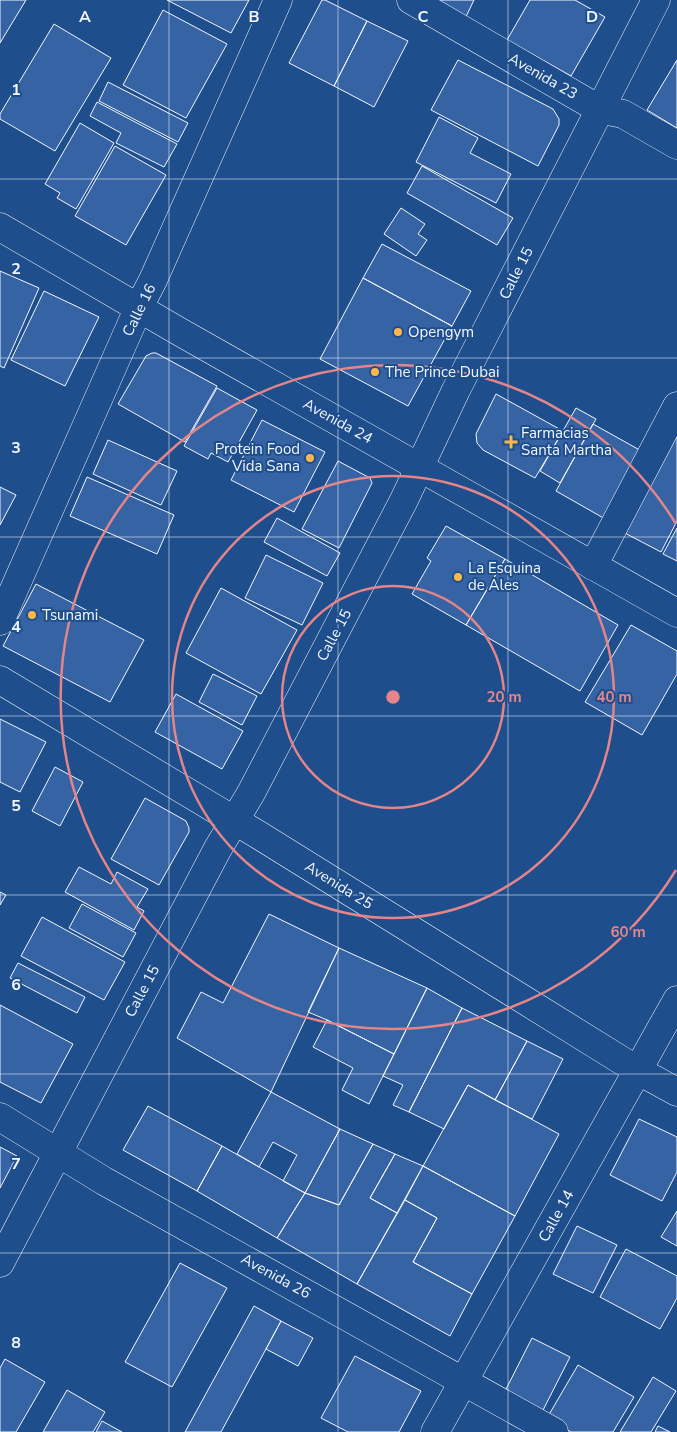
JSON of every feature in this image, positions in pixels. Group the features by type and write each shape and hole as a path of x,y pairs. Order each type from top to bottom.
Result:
{"street":[{"name":"Calle 16","path":"0,620 278,0"},
{"name":"Avenida 23","path":"411,0 599,109 623,114 677,145"},
{"name":"Calle 15","path":"0,1263 234,821 251,793 404,500 456,390 656,0"},
{"name":"Avenida 24","path":"0,227 677,613"},
{"path":"593,566 677,406"},
{"name":"Avenida 25","path":"0,680 234,821 637,1070 677,1092"},
{"name":"Calle 14","path":"436,1432 677,1000"},
{"name":"Avenida 26","path":"0,1117 104,1181 554,1432"}],"building":[{"path":"0,0 26,0 0,43"},
{"path":"167,0 249,0 231,33"},
{"path":"322,0 367,21 334,86 289,63"},
{"path":"417,0 474,0 463,23"},
{"path":"530,0 575,0 605,17 571,76 507,40"},
{"path":"163,10 227,44 186,118 123,85"},
{"path":"367,21 408,41 374,107 334,86"},
{"path":"54,24 111,58 55,151 0,119 0,114"},
{"path":"458,60 553,109 559,119 559,125 538,166 431,110"},
{"path":"677,60 677,128 647,110"},
{"path":"108,82 188,123 178,142 99,101"},
{"path":"97,102 177,144 164,167 116,143 121,133 90,116"},
{"path":"439,117 478,138 470,153 511,174 496,203 416,162"},
{"path":"80,123 114,143 76,209 57,198 60,193 45,184"},
{"path":"115,146 166,175 126,245 75,216"},
{"path":"422,166 513,218 497,245 407,193"},
{"path":"401,208 425,224 418,234 427,240 416,256 384,234"},
{"path":"382,244 471,291 452,326 363,278"},
{"path":"0,271 39,288 4,368 0,366"},
{"path":"363,278 452,326 408,406 320,359"},
{"path":"44,291 99,317 65,386 11,360"},
{"path":"156,353 217,386 185,442 118,404 146,356"},
{"path":"217,388 257,410 228,462 211,453 208,459 184,446"},
{"path":"496,394 563,431 535,478 483,450 477,443 476,434"},
{"path":"576,408 596,419 560,483 540,471"},
{"path":"262,420 325,452 294,512 231,480"},
{"path":"593,424 645,453 607,520 556,491"},
{"path":"671,435 677,438 677,521 661,552 621,531"},
{"path":"108,440 177,471 161,505 93,474"},
{"path":"338,461 370,478 372,483 339,548 302,529"},
{"path":"87,477 174,515 157,554 70,516"},
{"path":"0,487 16,495 0,525"},
{"path":"277,518 340,553 327,576 264,542"},
{"name":"La Esquina de Ales","path":"446,526 505,559 466,625 412,594 431,561 427,558"},
{"path":"677,528 677,561 663,554"},
{"path":"266,555 323,583 302,625 245,598"},
{"path":"505,559 618,625 580,691 466,625"},
{"path":"36,584 144,640 110,702 3,646"},
{"path":"221,588 297,630 261,694 186,653"},
{"path":"631,625 677,651 677,674 642,735 585,702"},
{"path":"213,674 257,696 242,725 199,702"},
{"path":"176,694 243,731 222,769 155,732"},
{"path":"0,719 46,742 20,792 0,782"},
{"path":"55,767 83,782 60,826 32,811"},
{"path":"145,798 186,821 189,828 189,832 159,885 111,859"},
{"path":"79,867 111,884 117,872 148,889 137,907 144,911 134,930 65,892"},
{"path":"0,892 6,895 0,905"},
{"path":"82,904 136,933 123,957 69,928"},
{"path":"269,914 339,948 271,1092 177,1038 201,992 223,1003"},
{"path":"42,917 125,962 104,1000 21,956"},
{"path":"339,948 427,988 394,1054 308,1012"},
{"path":"18,963 85,997 77,1013 10,978"},
{"path":"427,988 462,1008 409,1112 393,1105 403,1085 383,1076"},
{"path":"0,1005 73,1044 41,1103 0,1082"},
{"path":"462,1008 527,1041 495,1100 468,1085 444,1129 409,1112"},
{"path":"327,1020 394,1054 369,1104 342,1090 353,1068 313,1047"},
{"path":"527,1041 563,1059 532,1119 495,1100"},
{"path":"468,1085 559,1134 515,1216 423,1166"},
{"path":"271,1092 340,1129 305,1193 283,1181 297,1155 273,1142 259,1167 237,1154"},
{"path":"148,1106 222,1146 197,1191 123,1150"},
{"path":"639,1119 677,1137 677,1172 662,1201 610,1175"},
{"path":"340,1129 373,1144 339,1205 305,1193"},
{"path":"373,1144 395,1154 370,1198 397,1213 357,1284 277,1238 305,1193 339,1205"},
{"path":"222,1146 305,1193 277,1238 197,1191"},
{"path":"0,1147 17,1156 0,1188"},
{"path":"395,1154 423,1166 397,1213 370,1198"},
{"path":"423,1166 515,1216 472,1294 413,1262 437,1218 405,1200"},
{"path":"405,1200 437,1218 413,1262 472,1294 450,1336 357,1284"},
{"path":"677,1211 677,1246 661,1237"},
{"path":"577,1226 617,1245 593,1293 553,1274"},
{"path":"626,1249 677,1276 677,1298 660,1329 600,1297"},
{"path":"180,1263 227,1288 172,1387 125,1362"},
{"path":"254,1306 281,1321 221,1432 185,1432"},
{"path":"281,1321 313,1338 298,1366 266,1349"},
{"path":"532,1338 570,1357 539,1418 501,1399"},
{"path":"355,1356 421,1391 399,1432 348,1432 321,1418"},
{"path":"5,1359 45,1382 16,1432 0,1432 0,1368"},
{"path":"578,1365 634,1397 613,1432 571,1432 547,1418"},
{"path":"653,1377 676,1391 651,1432 620,1432"},
{"path":"67,1390 105,1412 93,1432 43,1432"},
{"path":"102,1421 122,1432 96,1432"},
{"path":"658,1426 670,1432 655,1432"}],"place":[{"name":"Opengym","path":"398,332"},
{"name":"The Prince Dubai","path":"375,372"},
{"name":"Farmacias Santa Martha","path":"511,442"},
{"name":"Protein Food Vida Sana","path":"310,458"},
{"name":"La Esquina de Ales","path":"458,577"},
{"name":"Tsunami","path":"32,615"}]}
